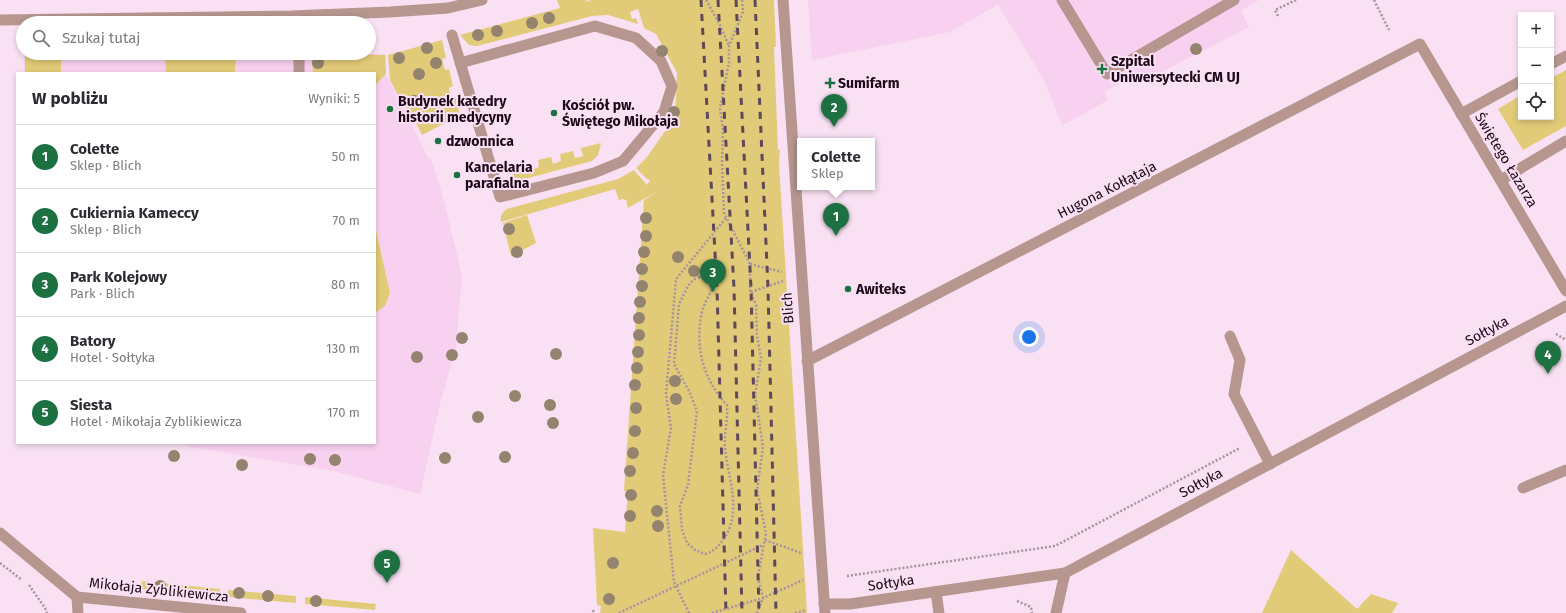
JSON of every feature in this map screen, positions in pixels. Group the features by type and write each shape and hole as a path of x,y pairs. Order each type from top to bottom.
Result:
{"street":[{"path":"340,16 448,8 482,0"},
{"name":"Blich","path":"784,0 824,609"},
{"path":"1062,0 1107,74 1234,0"},
{"path":"0,20 16,20"},
{"path":"452,34 460,63 500,197 594,173 624,161 664,112 672,86 661,61 636,38 595,26 460,63"},
{"name":"Hugona Kołłątaja","path":"807,361 1420,44"},
{"name":"Świętego Łazarza","path":"1420,44 1566,291"},
{"path":"1554,62 1566,56"},
{"path":"299,60 299,72"},
{"path":"1461,114 1518,83"},
{"path":"1501,180 1566,142"},
{"name":"Sołtyka","path":"824,609 1065,573 1566,306"},
{"path":"1230,336 1240,360 1234,394 1270,464"},
{"path":"1523,488 1566,470"},
{"name":"Mikołaja Zyblikiewicza","path":"0,533 77,597 241,613"},
{"path":"1056,613 1065,573"},
{"path":"936,592 939,613"},
{"path":"77,597 78,613"}],"path":[{"path":"706,0 729,46"},
{"path":"742,0 743,12 729,46 729,64 720,108 723,130 722,160 724,213 750,264 751,292 756,305 757,336 761,358 755,395 762,447 757,490 766,533 758,577 762,598 757,613"},
{"path":"1278,16 1275,10 1296,0"},
{"path":"1374,0 1389,30"},
{"path":"689,613 674,582 662,475 671,428 666,394 673,308 676,279 726,218"},
{"path":"750,264 786,275 786,280 751,292"},
{"path":"669,356 690,391 697,411 688,484 680,506 682,530 687,543 695,550 704,554 712,552 719,547 732,522 734,503 727,468 725,446 727,406 712,388 702,363 700,346 701,316 712,289 708,280 699,277 693,280 679,304 674,364"},
{"path":"673,308 679,304"},
{"path":"1560,336 1566,340"},
{"path":"847,576 1055,546 1257,440"},
{"path":"765,540 804,554"},
{"path":"618,613 764,545"},
{"path":"0,563 30,586 47,613"},
{"path":"712,613 762,598 822,572"}],"shaded area":[{"path":"557,0 588,0 583,2 592,0 774,0 776,47 774,47 778,150 780,149 779,164 807,613 600,613 601,606 597,605 593,528 625,532 628,491 624,491 644,200 658,191 628,208 626,200 619,200 615,189 501,222 501,216 507,209 618,179 634,170 647,185 650,180 636,168 647,157 675,117 677,73 656,34 644,28 638,9 630,12 632,19 636,18 638,24 608,15 592,16 477,46 469,45 460,35 560,8"},
{"name":"Szpital Uniwersytecki CM UJ","path":"808,0 1259,0 1241,11 1249,27 1137,85 1133,78 1105,91 1108,100 1062,126 1044,80 998,5 950,32 812,60"},
{"path":"442,40 446,58 442,59 445,70 449,69 453,86 449,88 452,99 456,98 460,115 422,135 409,109 404,107 390,80 388,55"},
{"path":"376,54 386,54 386,74 429,159 431,158 445,204 462,276 456,348 440,404 420,494 333,471 192,447 183,444 376,444 376,72 24,72 24,60 376,60"},
{"path":"376,55 385,55 386,74 376,84 376,72 313,72 311,60 376,60"},
{"path":"25,60 61,60 61,72 25,72"},
{"path":"165,60 236,60 235,72 166,72"},
{"path":"1566,70 1566,126 1523,150 1498,109 1518,97 1518,120 1554,120 1554,76"},
{"path":"601,143 598,155 592,161 521,180 515,179 511,175 517,173 516,166 529,163 531,170 539,167 538,160 551,157 553,164 561,161 560,154 573,151 575,158 583,156 581,148"},
{"path":"527,215 536,243 511,256 503,223"},
{"path":"376,230 390,293 385,306 376,312"},
{"path":"1291,550 1357,609 1371,594 1398,603 1392,613 1262,613"},
{"path":"142,581 220,589 220,596 141,589"},
{"path":"228,590 296,596 296,603 228,597"},
{"path":"305,597 376,604 375,610 305,604"}],"railway":[{"path":"701,0 717,289 726,613"},
{"path":"718,0 734,288 742,613"},
{"path":"736,0 751,288 759,613"},
{"path":"755,0 768,288 776,613"}],"place":[{"name":"Szpital Uniwersytecki CM UJ","path":"1102,69"},
{"name":"Sumifarm","path":"830,83"},
{"name":"Budynek katedry historii medycyny","path":"390,109"},
{"name":"Kościół pw. Świętego Mikołaja","path":"554,113"},
{"name":"Cukiernia Kameccy","path":"834,127"},
{"name":"dzwonnica","path":"438,141"},
{"name":"Kancelaria parafialna","path":"457,175"},
{"name":"Colette","path":"836,236"},
{"name":"Awiteks","path":"848,289"},
{"name":"Park Kolejowy","path":"713,292"},
{"name":"Batory","path":"1548,374"},
{"name":"Siesta","path":"387,583"}]}
